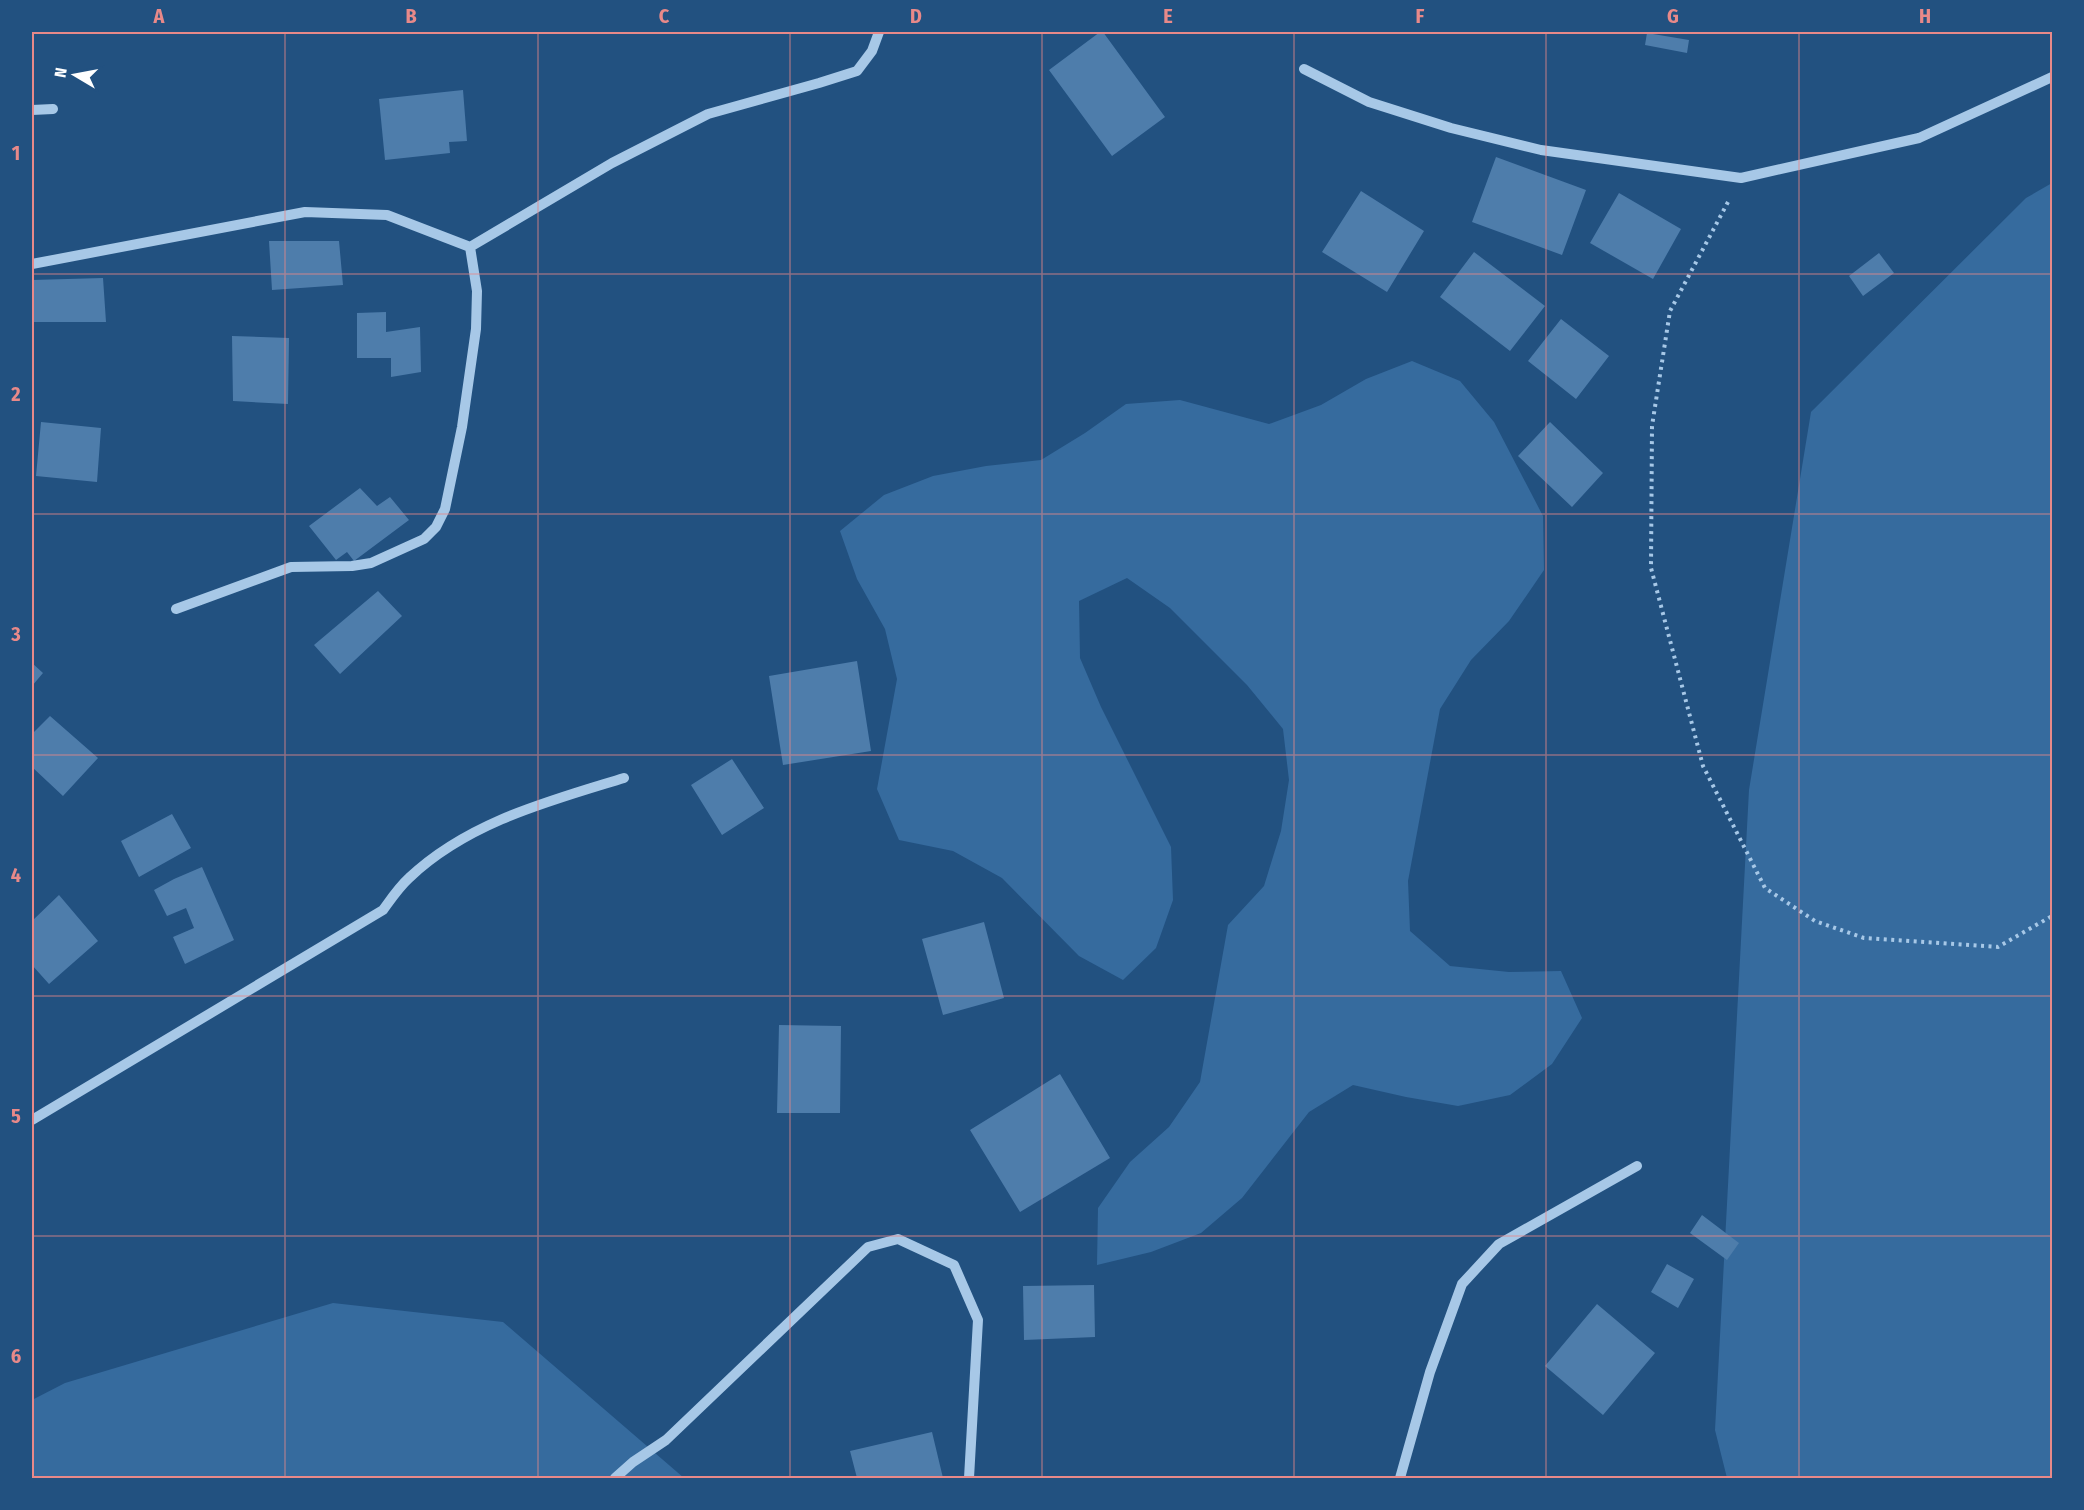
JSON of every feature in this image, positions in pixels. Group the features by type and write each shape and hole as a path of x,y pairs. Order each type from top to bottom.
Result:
{"street":[{"path":"470,247 612,163 708,114 857,70 872,51 879,32"},
{"path":"1304,69 1369,102 1452,128 1541,150 1741,178 1919,138 2052,77"},
{"path":"32,110 53,109"},
{"path":"32,264 305,212 387,215 470,247"},
{"path":"176,609 291,567 352,566 371,563 424,539 436,527 444,509 462,427 476,329 477,291 470,247"},
{"path":"32,1120 383,910 409,878 463,837 540,803 624,777"},
{"path":"1400,1479 1430,1372 1462,1284 1499,1244 1637,1166"},
{"path":"615,1479 633,1462 666,1440 868,1247 898,1239 954,1264 978,1320 969,1479"}],"path":[{"path":"1741,178 1670,311 1652,426 1651,568 1703,766 1766,888 1815,921 1864,939 1998,947 2052,916"}],"shaded area":[{"path":"2052,183 2052,1478 1727,1478 1715,1430 1749,790 1811,412 2026,198"},
{"path":"1412,361 1460,381 1494,422 1543,516 1544,570 1509,621 1471,660 1440,709 1408,881 1410,931 1450,966 1509,972 1561,971 1582,1018 1552,1064 1510,1095 1458,1106 1353,1085 1309,1112 1242,1198 1201,1233 1151,1252 1097,1265 1098,1208 1130,1162 1169,1127 1200,1082 1228,925 1264,886 1281,831 1289,780 1283,729 1247,685 1170,608 1127,578 1079,601 1080,658 1101,707 1171,847 1173,900 1156,948 1123,980 1079,956 1002,878 953,851 899,840 877,789 897,679 885,629 857,579 840,531 884,495 933,476 986,466 1041,460 1126,404 1180,400 1269,424 1321,405 1366,379"},
{"path":"333,1303 503,1322 684,1478 32,1478 32,1400 65,1383"}],"building":[{"path":"1103,32 1165,117 1112,156 1049,70"},
{"path":"1647,33 1689,40 1687,53 1645,45"},
{"path":"463,90 467,141 449,142 450,153 385,160 379,99"},
{"path":"1496,157 1586,190 1562,255 1472,222"},
{"path":"1361,191 1424,231 1387,292 1322,252"},
{"path":"1619,193 1681,229 1653,279 1590,243"},
{"path":"269,241 339,241 343,285 272,290"},
{"path":"1474,252 1545,306 1510,351 1440,297"},
{"path":"1879,253 1894,273 1863,296 1849,276"},
{"path":"103,278 106,322 32,322 32,280"},
{"path":"386,312 386,332 420,327 421,372 391,377 391,358 357,358 357,313"},
{"path":"1561,319 1609,356 1576,399 1528,361"},
{"path":"232,336 289,338 288,404 233,401"},
{"path":"41,422 101,428 97,482 36,476"},
{"path":"1550,422 1603,473 1572,507 1518,456"},
{"path":"360,488 377,506 390,497 409,520 354,561 347,552 336,560 309,526"},
{"path":"378,591 402,616 340,674 314,645"},
{"path":"857,661 871,751 783,765 769,676"},
{"path":"32,663 43,673 32,686"},
{"path":"50,716 98,758 63,796 32,767 32,734"},
{"path":"732,759 764,808 722,835 691,785"},
{"path":"172,814 191,848 139,877 121,841"},
{"path":"202,867 234,940 185,964 173,937 194,928 186,908 167,916 154,890"},
{"path":"59,895 98,941 49,984 32,965 32,921"},
{"path":"984,922 1004,998 943,1015 922,939"},
{"path":"779,1025 841,1026 840,1113 777,1113"},
{"path":"1060,1074 1110,1158 1020,1212 970,1130"},
{"path":"1702,1215 1739,1243 1727,1260 1690,1233"},
{"path":"1667,1264 1694,1279 1678,1308 1651,1292"},
{"path":"1094,1285 1095,1337 1024,1340 1023,1286"},
{"path":"1597,1304 1655,1353 1603,1415 1545,1366"},
{"path":"932,1432 943,1478 857,1478 850,1451"}]}
